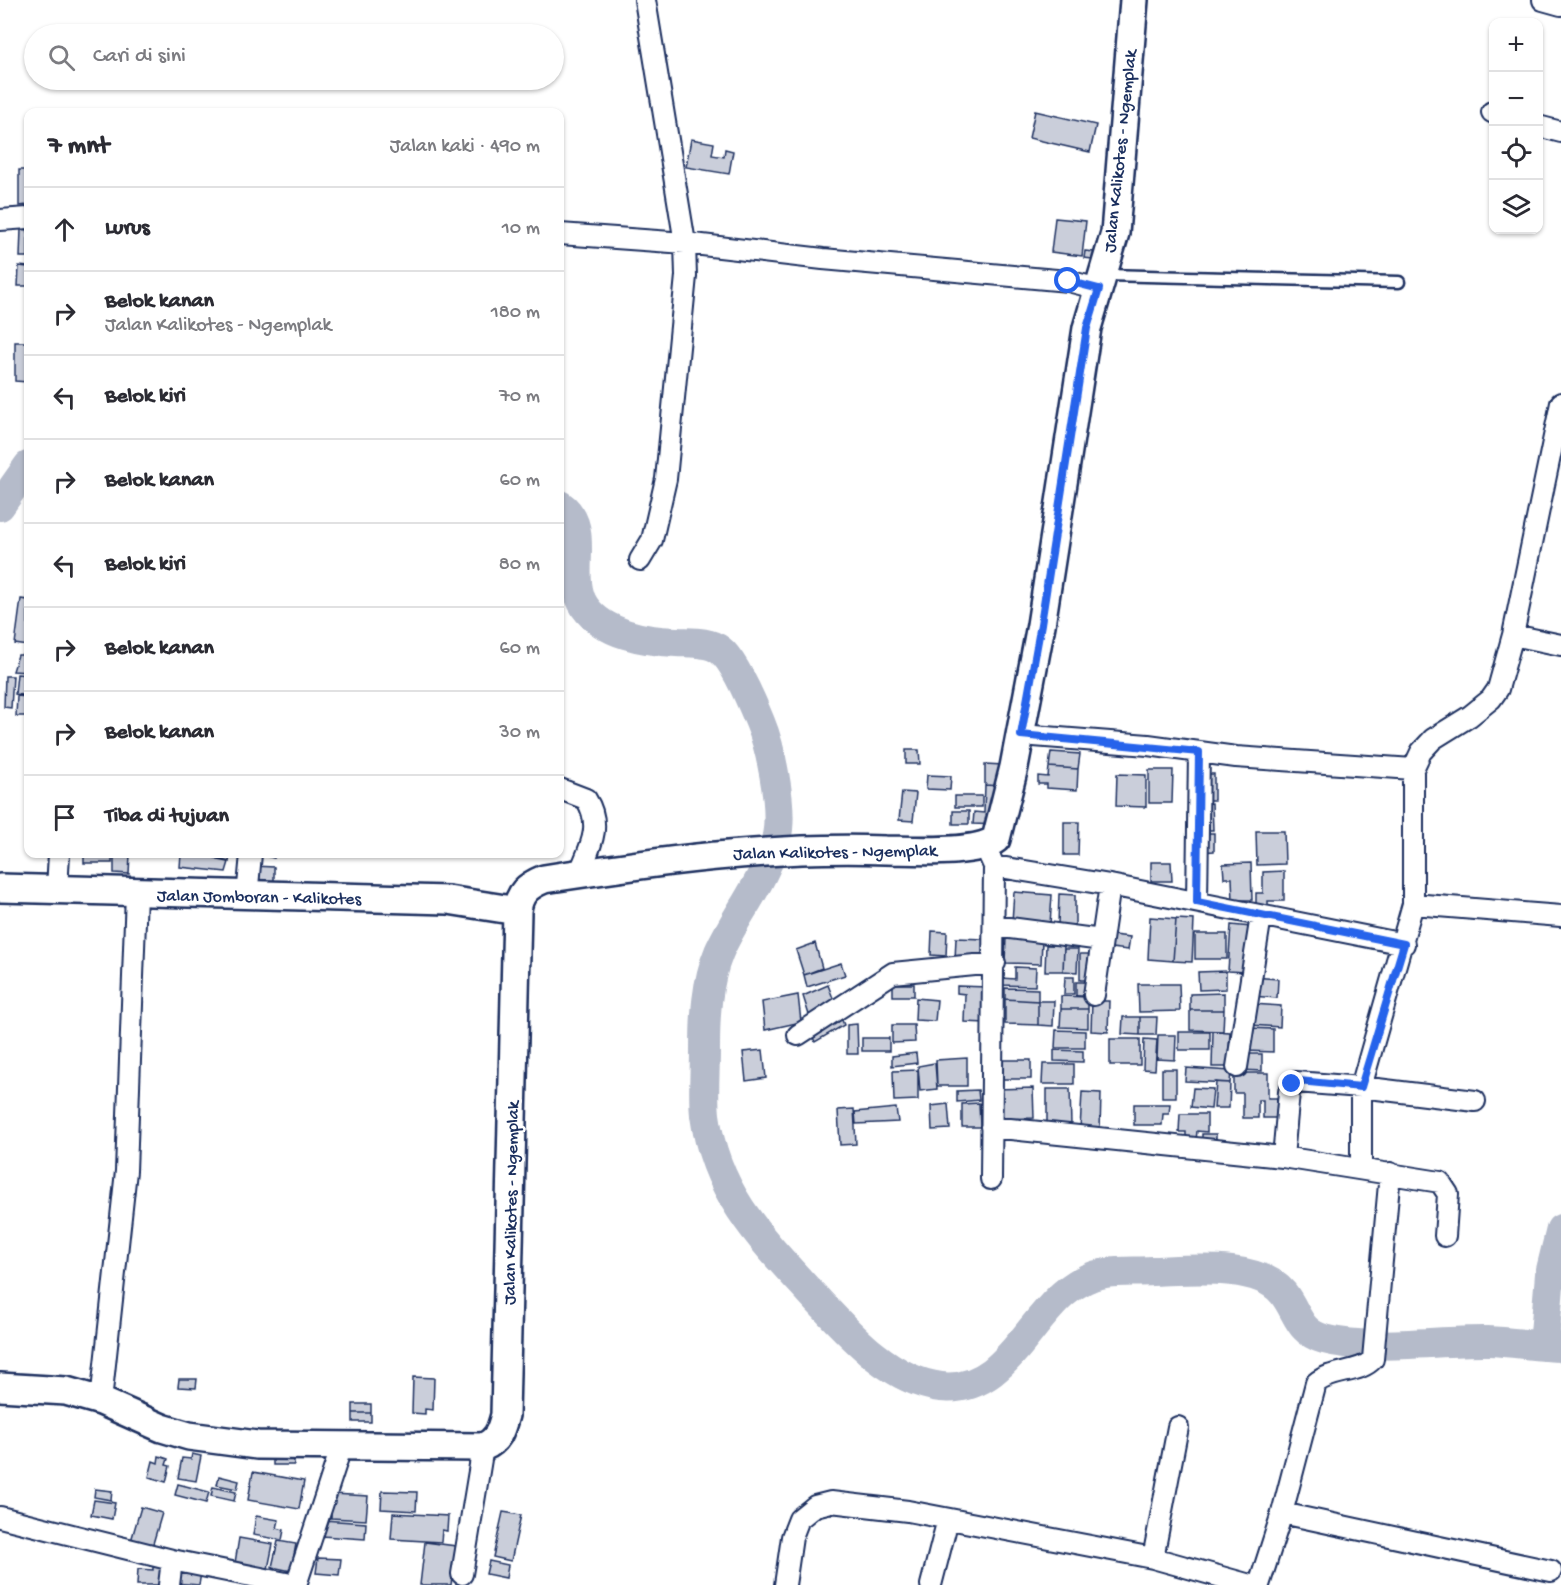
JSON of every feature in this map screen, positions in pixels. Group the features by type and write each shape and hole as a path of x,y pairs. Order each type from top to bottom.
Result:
{"street":[{"path":"640,560 652,540 666,479 686,276 685,243 645,0"},
{"name":"Jalan Kalikotes - Ngemplak","path":"483,1447 496,1439 505,1415 519,896 532,884 579,874 714,854 775,849 918,850 989,856 1000,830 1021,735 1041,624 1087,328 1115,233 1134,0"},
{"path":"1543,0 1561,5"},
{"path":"1543,127 1561,132"},
{"path":"0,220 24,218"},
{"path":"564,234 685,243 835,260 1102,282"},
{"path":"1361,1168 1361,1087 1404,944 1413,904 1413,769 1421,752 1433,739 1491,699 1498,689 1513,635 1561,403"},
{"path":"1513,635 1561,645"},
{"path":"1021,735 1413,769"},
{"path":"1197,902 1199,752"},
{"path":"564,791 586,799 595,817 595,835 579,874"},
{"path":"991,1179 994,926 989,856 1110,885 1404,944"},
{"path":"57,890 59,858"},
{"path":"247,897 251,858"},
{"path":"1094,995 1110,885"},
{"name":"Jalan Jomboran - Kalikotes","path":"0,888 247,897 448,900 517,911"},
{"path":"101,1401 126,1171 136,893"},
{"path":"1413,904 1561,916"},
{"path":"1237,1067 1261,916"},
{"path":"994,926 1102,940"},
{"path":"798,1035 893,973 994,963"},
{"path":"1283,1157 1289,1092 1292,1084 1299,1081 1475,1101"},
{"path":"991,1126 1283,1157 1440,1182 1446,1187 1449,1201 1445,1236"},
{"path":"1259,1585 1282,1513 1316,1383 1334,1373 1367,1365 1373,1359 1390,1173"},
{"path":"0,1387 66,1391 101,1401 162,1428 189,1436 257,1445 483,1447 462,1574"},
{"path":"1153,1558 1178,1427"},
{"path":"0,1518 172,1560 296,1585 342,1445"},
{"path":"785,1585 795,1528 805,1512 815,1506 831,1502 878,1506 1153,1558 1250,1585"},
{"path":"1282,1513 1551,1571"},
{"path":"931,1585 948,1519"},
{"path":"169,1585 172,1560"}],"lane":[{"path":"1102,282 1399,282"}],"building":[{"path":"1035,111 1096,125 1090,152 1029,138"},
{"path":"691,139 714,143 712,155 724,157 725,149 733,151 729,174 686,167"},
{"path":"19,170 24,170 24,205 19,206"},
{"path":"1055,218 1086,221 1082,256 1051,252"},
{"path":"21,229 24,229 24,257 20,257"},
{"path":"1085,251 1103,253 1102,260 1084,258"},
{"path":"19,266 24,267 24,286 18,286"},
{"path":"15,342 24,342 24,382 15,381"},
{"path":"21,599 24,599 24,645 15,644"},
{"path":"18,655 24,655 24,672 13,671"},
{"path":"17,674 24,675 24,695 15,694"},
{"path":"5,676 13,676 11,708 4,707"},
{"path":"17,696 24,697 24,716 16,716"},
{"path":"906,750 919,750 920,764 906,764"},
{"path":"1051,752 1080,754 1078,769 1049,767"},
{"path":"985,764 1003,765 1001,786 985,785"},
{"path":"1049,767 1078,769 1077,790 1047,788 1047,784 1038,784 1038,776 1048,777"},
{"path":"1149,770 1173,770 1172,803 1149,803"},
{"path":"1117,774 1146,775 1146,807 1116,806"},
{"path":"1199,774 1214,774 1214,800 1199,800"},
{"path":"927,775 951,776 950,790 926,789"},
{"path":"985,785 1001,786 999,825 973,824 974,812 984,813"},
{"path":"902,792 916,793 913,821 899,820"},
{"path":"955,796 982,796 982,807 955,807"},
{"path":"1212,803 1213,830 1199,830 1198,804"},
{"path":"953,811 969,811 969,824 953,824"},
{"path":"1064,822 1079,822 1078,855 1064,855"},
{"path":"1256,831 1284,831 1285,864 1257,865"},
{"path":"1200,833 1214,833 1214,851 1201,852"},
{"path":"84,858 112,858 112,863 84,863"},
{"path":"114,858 130,858 129,874 114,873"},
{"path":"181,858 215,858 229,862 226,872 180,867"},
{"path":"219,858 230,858 229,862 218,860"},
{"path":"1151,862 1171,862 1172,881 1151,881"},
{"path":"1251,863 1252,900 1233,900 1232,878 1224,878 1223,864"},
{"path":"253,866 274,867 274,888 252,888"},
{"path":"1284,871 1284,901 1268,901 1268,907 1256,907 1256,893 1263,893 1263,872"},
{"path":"1014,892 1052,895 1050,924 1012,922"},
{"path":"1059,894 1075,895 1075,925 1058,925"},
{"path":"1150,917 1176,919 1173,961 1148,959"},
{"path":"1176,919 1194,920 1192,962 1173,961"},
{"path":"1231,925 1251,927 1246,972 1228,971"},
{"path":"932,931 947,932 946,956 931,955"},
{"path":"1104,934 1130,937 1128,950 1103,947"},
{"path":"1195,934 1227,934 1227,959 1195,959"},
{"path":"956,938 984,939 983,961 955,960"},
{"path":"1006,938 1042,940 1041,964 1005,963"},
{"path":"815,943 822,968 804,975 796,950"},
{"path":"1046,945 1064,945 1063,971 1045,971"},
{"path":"1064,949 1078,949 1077,972 1063,971"},
{"path":"1080,954 1094,954 1093,980 1080,980"},
{"path":"841,963 845,975 807,987 804,975"},
{"path":"1015,967 1036,968 1035,986 1001,985 1001,978 1015,979"},
{"path":"1226,971 1226,989 1199,990 1198,972"},
{"path":"1065,977 1074,977 1074,994 1064,994"},
{"path":"1253,977 1278,979 1277,998 1252,996"},
{"path":"1076,982 1089,982 1089,996 1076,996"},
{"path":"893,984 914,984 914,996 893,996"},
{"path":"1138,984 1179,984 1180,1011 1139,1012"},
{"path":"828,985 836,1006 810,1018 803,996"},
{"path":"957,986 988,987 986,1023 964,1022 965,994 957,993"},
{"path":"1005,988 1038,989 1038,1001 1005,999"},
{"path":"1224,993 1224,1010 1190,1010 1190,994"},
{"path":"798,995 801,1022 765,1030 762,1002"},
{"path":"1061,996 1088,997 1088,1009 1061,1009"},
{"path":"916,998 937,1000 935,1021 915,1020"},
{"path":"1005,999 1038,1001 1038,1025 1005,1024"},
{"path":"1038,1001 1054,1001 1053,1026 1038,1025"},
{"path":"1092,1001 1109,1001 1108,1032 1091,1031"},
{"path":"1252,1004 1281,1006 1280,1027 1251,1025"},
{"path":"1061,1009 1088,1009 1088,1028 1060,1027"},
{"path":"1190,1010 1224,1010 1223,1031 1190,1030"},
{"path":"839,1013 844,1025 815,1042 810,1030"},
{"path":"1123,1017 1140,1017 1140,1035 1122,1034"},
{"path":"1140,1017 1157,1017 1156,1035 1140,1035"},
{"path":"857,1024 858,1054 847,1054 847,1025"},
{"path":"892,1025 914,1025 915,1042 892,1043"},
{"path":"1248,1028 1273,1029 1273,1052 1247,1051"},
{"path":"1056,1030 1085,1031 1085,1048 1055,1048"},
{"path":"1213,1031 1230,1032 1228,1067 1212,1067"},
{"path":"1179,1032 1210,1032 1210,1050 1179,1050"},
{"path":"1158,1035 1176,1035 1175,1060 1157,1059"},
{"path":"862,1038 889,1038 889,1051 862,1051"},
{"path":"1110,1039 1140,1039 1140,1065 1110,1065"},
{"path":"1144,1039 1157,1040 1155,1070 1143,1069"},
{"path":"763,1050 766,1078 746,1081 743,1052"},
{"path":"1054,1050 1083,1051 1083,1062 1054,1061"},
{"path":"916,1053 917,1063 892,1066 892,1056"},
{"path":"1241,1054 1262,1054 1262,1071 1241,1070"},
{"path":"967,1058 967,1086 937,1086 936,1060"},
{"path":"996,1060 1031,1060 1031,1079 996,1079"},
{"path":"935,1063 937,1089 920,1091 918,1066"},
{"path":"1043,1064 1074,1064 1074,1084 1042,1084"},
{"path":"1186,1068 1231,1071 1230,1083 1185,1081"},
{"path":"1162,1069 1176,1069 1176,1097 1162,1097"},
{"path":"918,1070 918,1100 894,1101 893,1071"},
{"path":"1234,1073 1268,1073 1268,1098 1277,1098 1276,1118 1263,1118 1263,1100 1258,1100 1258,1118 1243,1118 1243,1093 1234,1093"},
{"path":"1216,1082 1230,1083 1229,1108 1214,1108"},
{"path":"1033,1088 1034,1118 997,1119 996,1089"},
{"path":"1193,1088 1213,1089 1211,1109 1191,1107"},
{"path":"1047,1089 1070,1089 1071,1125 1047,1125"},
{"path":"978,1090 979,1100 957,1102 957,1091"},
{"path":"1082,1092 1101,1093 1100,1131 1080,1130"},
{"path":"979,1103 980,1127 962,1127 962,1104"},
{"path":"948,1104 950,1129 932,1130 931,1106"},
{"path":"1134,1104 1170,1104 1169,1114 1163,1114 1162,1125 1134,1125"},
{"path":"896,1108 898,1122 856,1124 855,1112"},
{"path":"854,1109 856,1144 840,1145 838,1110"},
{"path":"1180,1114 1207,1114 1207,1132 1197,1131 1196,1140 1186,1140 1186,1132 1179,1132"},
{"path":"1202,1134 1216,1134 1216,1148 1202,1148"},
{"path":"413,1377 434,1378 433,1410 425,1409 425,1414 412,1413"},
{"path":"179,1379 197,1379 196,1388 178,1387"},
{"path":"353,1404 371,1404 371,1413 353,1413"},
{"path":"353,1413 371,1413 371,1422 353,1422"},
{"path":"273,1450 294,1450 294,1465 273,1465"},
{"path":"192,1454 201,1456 196,1481 178,1478 182,1458 191,1459"},
{"path":"159,1456 168,1459 166,1465 170,1466 166,1482 149,1477 153,1461 158,1463"},
{"path":"253,1472 304,1481 299,1509 248,1500"},
{"path":"219,1476 239,1481 237,1489 217,1485"},
{"path":"178,1484 209,1492 206,1503 175,1495"},
{"path":"213,1487 236,1492 234,1501 211,1496"},
{"path":"95,1489 112,1491 111,1500 94,1497"},
{"path":"382,1491 417,1492 416,1511 381,1509"},
{"path":"333,1494 368,1496 366,1520 331,1518 331,1511 326,1510"},
{"path":"94,1500 115,1503 112,1519 91,1515"},
{"path":"141,1507 162,1513 152,1547 131,1541"},
{"path":"503,1512 521,1515 511,1561 493,1557"},
{"path":"393,1513 448,1516 447,1531 442,1530 441,1542 391,1539"},
{"path":"256,1516 279,1520 277,1528 284,1530 282,1540 253,1535"},
{"path":"323,1520 366,1523 365,1539 322,1536"},
{"path":"239,1538 273,1544 268,1569 235,1563"},
{"path":"278,1541 296,1544 291,1571 272,1567"},
{"path":"425,1542 456,1546 451,1585 420,1585"},
{"path":"318,1558 341,1559 339,1575 316,1573"},
{"path":"489,1561 508,1565 506,1578 486,1574"},
{"path":"153,1566 165,1566 164,1585 137,1585 138,1569 153,1570"},
{"path":"176,1570 201,1573 199,1585 174,1583"}],"waterway":[{"path":"0,506 24,472"},
{"path":"564,509 575,526 579,595 593,616 614,630 639,638 704,644 720,650 737,673 764,733 777,790 779,817 777,834 769,860 724,941 711,976 705,1026 705,1115 710,1142 719,1168 742,1212 757,1233 792,1272 868,1351 903,1375 922,1383 941,1387 968,1385 990,1374 1008,1357 1061,1296 1081,1281 1112,1272 1203,1269 1240,1272 1272,1283 1283,1293 1309,1332 1324,1339 1383,1345 1488,1341 1561,1347"},
{"path":"1544,1346 1550,1274 1561,1229"}],"route":[{"path":"1068,281 1099,289 1087,328 1041,624 1021,735 1148,745 1199,752 1197,902 1404,944 1361,1087 1299,1081 1292,1084"}]}
